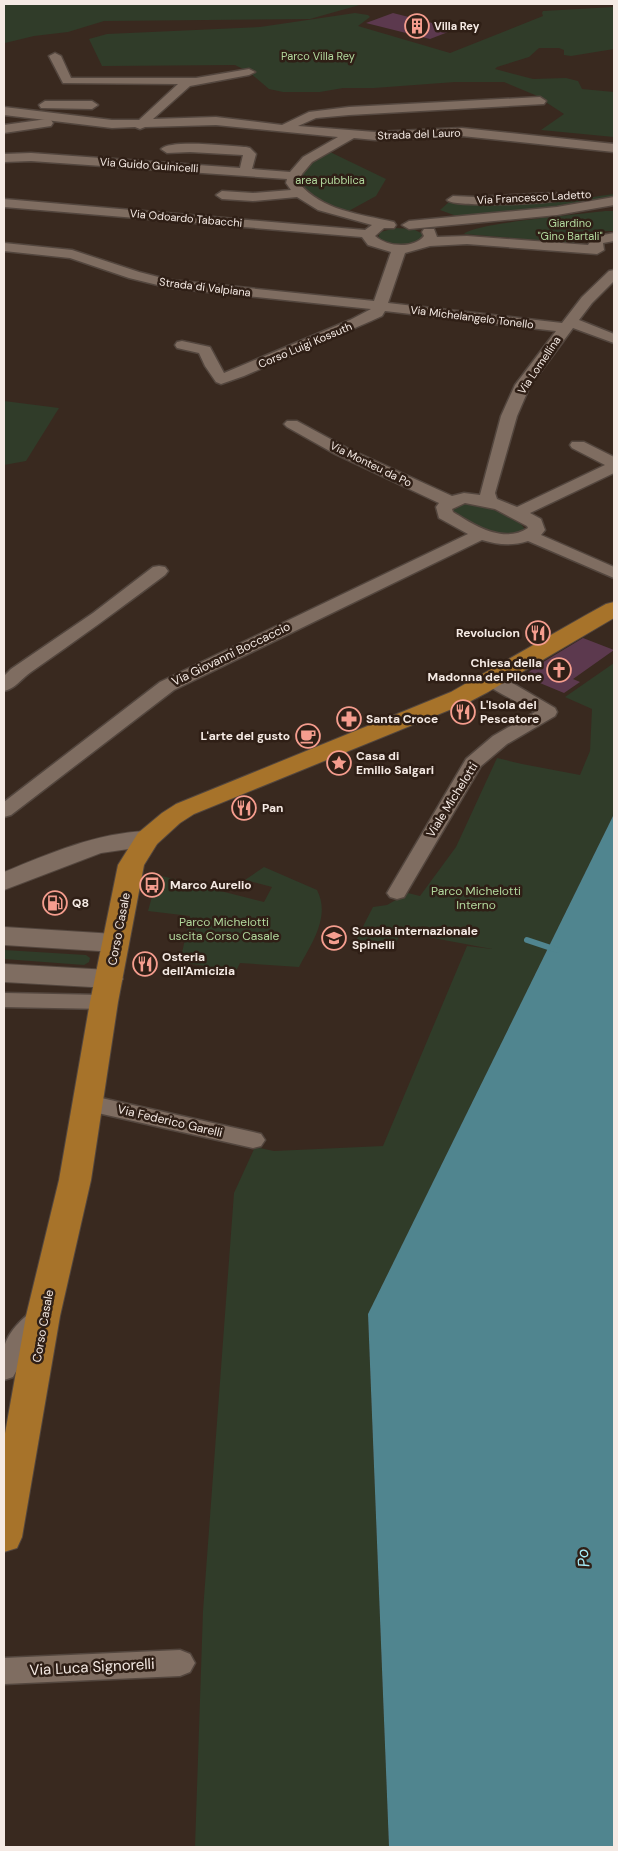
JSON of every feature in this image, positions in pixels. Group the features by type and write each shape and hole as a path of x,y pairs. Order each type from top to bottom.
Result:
{"main road":[{"name":"Corso Casale","path":"4,1537 43,1316 75,1180 106,990 131,864 147,839 171,818 185,809 460,697 492,682 576,630 614,610"},
{"path":"4,882 77,853 116,840 131,838 147,839"},
{"path":"4,936 115,943"},
{"path":"4,973 106,990"}],"street":[{"path":"55,56 67,81 195,81"},
{"path":"140,125 186,83 249,72"},
{"path":"284,128 313,115 349,110 540,101"},
{"path":"4,103 92,105"},
{"name":"Strada del Lauro","path":"4,111 112,124 140,125 216,121 352,134 404,136 462,132 614,148"},
{"path":"4,129 77,119"},
{"path":"352,134 307,160 296,169 292,183 298,193 309,202 324,208 388,225"},
{"path":"167,149 190,148 246,151 250,154 245,172"},
{"name":"Via Guido Guinicelli","path":"4,158 31,157 294,176"},
{"name":"Via Francesco Ladetto","path":"453,200 475,201 536,198 614,191"},
{"path":"222,195 253,197 298,193"},
{"path":"465,221 429,237 418,246 400,249 375,244 370,241 368,234 375,228 388,225 465,221 557,211 614,201"},
{"name":"Via Odoardo Tabacchi","path":"4,203 368,234"},
{"path":"463,240 451,232 465,221"},
{"path":"409,225 429,237 463,240 609,261"},
{"name":"Via Lomellina","path":"490,501 487,493 509,416 523,385 587,300 609,261 595,245 598,240 614,237"},
{"name":"Strada di Valpiana","path":"4,246 72,254 134,275 170,284 380,306"},
{"path":"380,306 400,249"},
{"name":"Via Michelangelo Tonello","path":"380,306 567,325 614,339"},
{"name":"Corso Luigi Kossuth","path":"182,345 205,350 212,366 221,379 238,374 286,351 355,324 377,313 380,306"},
{"name":"Via Monteu da Po","path":"292,424 341,451 451,502"},
{"path":"578,445 614,463"},
{"path":"518,513 614,468"},
{"path":"464,498 482,498 490,501 518,513 535,523 537,530 530,536 519,539 500,540 481,534 445,514 444,507 451,502 464,498"},
{"name":"Via Giovanni Boccaccio","path":"4,811 167,686 481,534"},
{"path":"530,536 614,573"},
{"path":"4,686 17,672 99,617 159,571"},
{"name":"Viale Michelotti","path":"397,893 473,763 500,740 548,712 507,688 492,682"},
{"path":"4,1000 106,990"},
{"name":"Via Federico Garelli","path":"88,1103 252,1140"},
{"path":"4,1370 21,1338 43,1316"},
{"name":"Via Luca Signorelli","path":"4,1672 180,1663"}],"green space":[{"path":"4,4 363,4 310,19 104,21 68,32 34,36 5,43"},
{"name":"Parco Villa Rey","path":"614,7 614,49 571,56 564,55 564,50 559,48 539,48 529,57 495,69 533,79 566,78 578,81 582,89 614,92 614,137 541,130 564,114 535,95 504,82 455,82 374,88 343,88 320,92 283,92 269,89 249,72 235,65 102,66 89,39 107,34 260,27 355,13 370,17 358,26 450,53 543,16 543,11"},
{"name":"area pubblica","path":"328,151 386,179 376,196 345,213 320,202 307,193 300,179 299,169"},
{"path":"614,194 614,197 579,204 459,217 440,210 449,202 469,204 532,203"},
{"name":"Giardino \"Gino Bartali\"","path":"614,211 614,231 605,231 572,243 464,234 488,226"},
{"path":"396,228 413,229 423,234 423,238 413,244 401,246 389,244 378,238 380,232"},
{"path":"4,401 59,408 26,461 4,465"},
{"path":"468,502 509,516 522,525 525,530 518,534 499,533 468,522 453,513 453,507 457,504"},
{"name":"Parco Michelotti Interno","path":"614,663 614,814 368,1314 389,1847 195,1847 203,1611 234,1193 255,1147 274,1151 383,1146 467,946 492,949 401,932 396,943 356,940 373,907 387,905 408,893 420,896 456,847 497,758 580,775 590,751 592,709 565,697"},
{"name":"Parco Michelotti uscita Corso Casale","path":"264,867 317,890 321,900 321,920 318,930 299,967 240,963 236,971 180,962 190,916 148,911 158,875 264,902 272,887 245,880"},
{"path":"4,950 86,955 90,958 89,962 84,965 4,959"}],"water":[{"name":"Po","path":"614,814 614,1847 389,1847 368,1314"}],"building":[{"name":"Villa Rey","path":"393,13 456,29 430,39 366,23"},
{"name":"Chiesa della Madonna del Pilone","path":"583,638 614,650 573,679 580,682 564,693 523,676 540,664"}],"waterway":[{"path":"527,940 557,950"}],"place":[{"name":"Villa Rey","path":"417,26"},
{"name":"Revolucion","path":"538,633"},
{"name":"Chiesa della Madonna del Pilone","path":"559,670"},
{"name":"L'Isola del Pescatore","path":"463,712"},
{"name":"Santa Croce","path":"349,719"},
{"name":"L'arte del gusto","path":"308,736"},
{"name":"Casa di Emilio Salgari","path":"339,763"},
{"name":"Pan","path":"244,808"},
{"name":"Marco Aurelio","path":"152,885"},
{"name":"Q8","path":"55,903"},
{"name":"Scuola internazionale Spinelli","path":"334,938"},
{"name":"Osteria dell'Amicizia","path":"145,964"}]}
